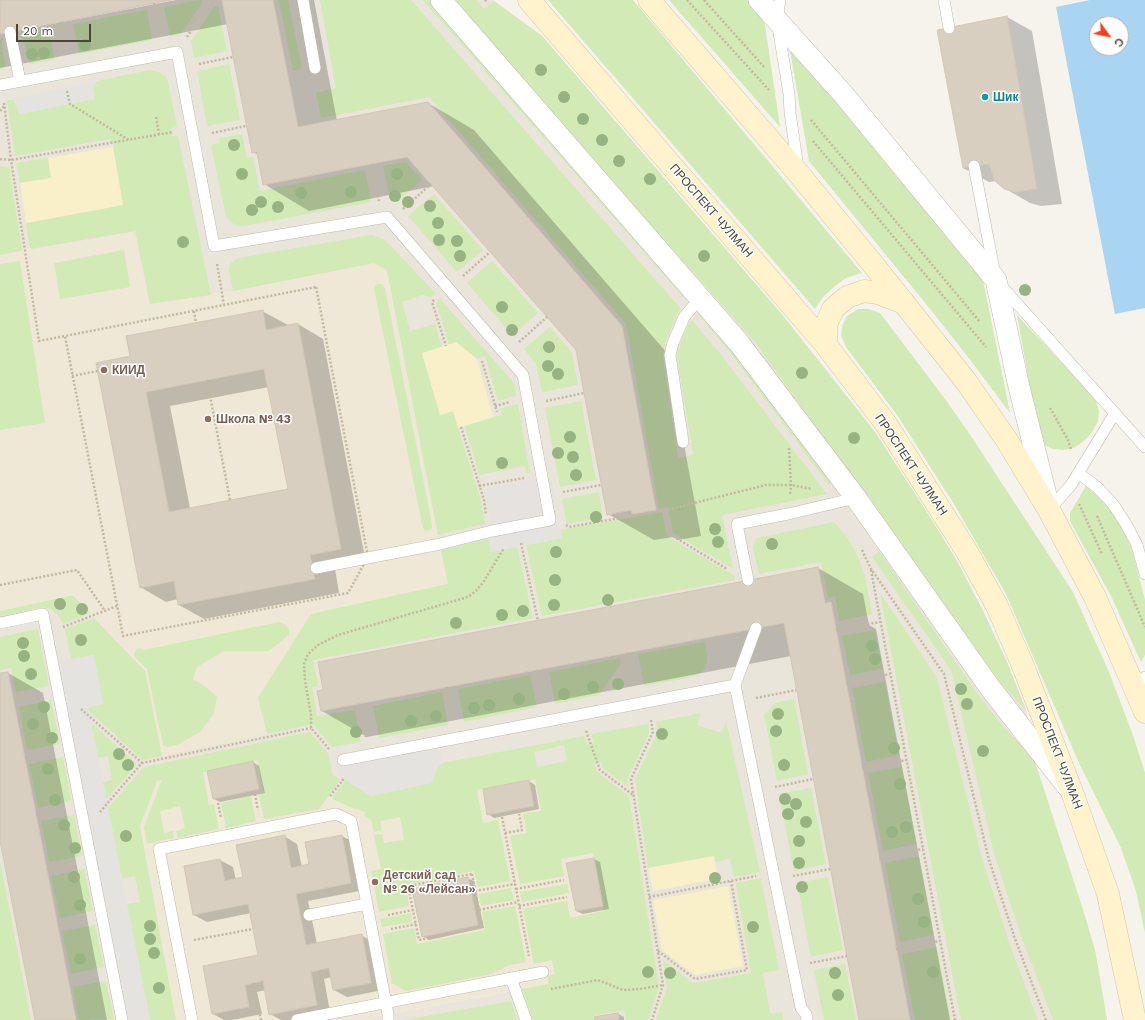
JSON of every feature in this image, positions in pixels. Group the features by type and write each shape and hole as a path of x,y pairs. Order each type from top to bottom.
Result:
{"main road":[{"name":"ПРОСПЕКТ ЧУЛМАН","path":"529,0 826,345 886,424 966,550 997,606 1021,661 1072,792 1108,894 1135,1020"},
{"path":"650,0 799,174 904,303 965,380 1002,433 1049,510 1141,684 1145,712"},
{"path":"826,345 826,325 834,308 847,297 864,291 878,293 904,303"}],"street":[{"path":"441,0 739,343 856,498 991,689 1072,792"},
{"path":"759,0 844,95 996,280 1019,387 1049,510"}],"lane":[{"path":"303,0 315,68"},
{"path":"780,0 777,20 789,94 790,113 799,174"},
{"path":"944,0 949,28"},
{"path":"10,32 20,81"},
{"path":"1,85 177,52 214,246 386,219 449,288 523,375 550,520 489,532 440,544 316,568"},
{"path":"974,166 996,280 1145,448"},
{"path":"684,442 670,355 673,343 684,317 700,298"},
{"path":"1049,510 1071,485 1115,413"},
{"path":"1078,473 1097,487 1113,504 1137,545 1145,574"},
{"path":"748,580 737,524 856,498"},
{"path":"0,623 43,614 122,1020"},
{"path":"730,686 756,628"},
{"path":"730,686 738,702 800,1008 806,1014 807,1020"},
{"path":"343,760 730,686"},
{"path":"192,1020 159,849 336,814 351,821 388,1020"},
{"path":"309,915 367,904"},
{"path":"297,1020 538,973"},
{"path":"511,978 526,1020"}],"path":[{"path":"177,52 212,0"},
{"path":"704,0 789,94 984,327"},
{"path":"154,3 164,54"},
{"path":"60,22 65,47"},
{"path":"180,67 233,57"},
{"path":"64,73 70,104 129,140"},
{"path":"1,85 39,341 316,287 368,558 348,593 123,636 65,336"},
{"path":"0,111 4,105"},
{"path":"0,159 11,160 159,134 156,117"},
{"path":"193,137 246,126"},
{"path":"372,164 386,219 431,184"},
{"path":"214,246 224,305"},
{"path":"446,346 432,302 490,252"},
{"path":"194,311 196,323"},
{"path":"505,354 547,317"},
{"path":"482,361 496,412"},
{"path":"72,376 98,371"},
{"path":"207,380 230,500"},
{"path":"529,404 584,393"},
{"path":"1048,405 1068,440 1078,473"},
{"path":"461,426 484,500 489,532"},
{"path":"788,446 791,485 788,514"},
{"path":"479,486 542,474"},
{"path":"546,495 602,485"},
{"path":"550,520 569,526 666,510 766,485 791,485 828,492 836,503"},
{"path":"666,510 671,535 748,580"},
{"path":"1094,510 1145,627"},
{"path":"518,526 538,621"},
{"path":"332,753 311,728 311,715 305,681 304,664 308,654 318,644 338,635 468,597 484,581 518,526"},
{"path":"862,548 871,569 944,674 989,860 1015,939 1046,1020"},
{"path":"871,569 955,1020"},
{"path":"0,585 77,570 105,611"},
{"path":"47,633 117,606"},
{"path":"836,630 880,622"},
{"path":"716,636 730,686"},
{"path":"627,653 632,682"},
{"path":"629,665 621,667 584,714 600,770 634,795"},
{"path":"536,670 546,721"},
{"path":"846,683 890,674"},
{"path":"447,687 456,739"},
{"path":"14,700 58,690 142,763"},
{"path":"738,702 796,690"},
{"path":"360,704 370,755"},
{"path":"652,723 653,732 631,779 663,985 652,1020"},
{"path":"85,829 142,763 311,728"},
{"path":"25,758 70,749"},
{"path":"862,768 906,760"},
{"path":"756,790 813,779"},
{"path":"333,793 343,780"},
{"path":"36,815 81,806"},
{"path":"505,833 522,830 519,814"},
{"path":"502,817 518,902 538,973"},
{"path":"879,858 923,849"},
{"path":"47,870 91,861"},
{"path":"775,880 830,869"},
{"path":"472,874 475,891 482,927 419,940 408,886 472,874"},
{"path":"649,896 761,876"},
{"path":"516,889 564,880"},
{"path":"658,951 695,979 747,970 731,881"},
{"path":"475,891 515,884"},
{"path":"519,906 567,897"},
{"path":"479,910 518,902"},
{"path":"370,918 413,910"},
{"path":"58,925 102,916"},
{"path":"372,932 416,924"},
{"path":"177,944 253,929"},
{"path":"896,949 940,941"},
{"path":"792,967 847,956"},
{"path":"320,970 329,1014"},
{"path":"69,981 113,972"},
{"path":"518,996 598,980 623,990 663,985"},
{"path":"253,983 260,1020"}],"shaded area":[{"path":"0,0 493,0 542,36 784,317 875,432 957,561 1007,662 1026,710 1036,765 1095,950 1107,1020 369,1020 373,1017 615,972 352,808 285,777 207,771 157,781 140,826 176,1020 0,1020 0,611 73,595 145,671 233,291 150,304 30,249 0,255"},
{"path":"97,81 93,87 95,99 19,114 16,103 14,100 11,100"},
{"name":"Школа № 43","path":"136,231 150,304 233,291 374,263 387,270 448,584 311,614 258,698 267,734 162,756 145,671 73,595 0,611 0,255"},
{"path":"550,476 562,538 491,552 488,539 493,538 484,489"},
{"path":"94,655 103,704 88,707 150,1020 122,1020 53,663"},
{"path":"437,736 442,763 437,769 431,783 370,796 337,774 335,756"},
{"name":"Детский сад № 26 «Лейсан»","path":"281,755 285,777 352,808 364,811 579,771 615,972 373,1017 369,1020 176,1020 140,826 157,780"}],"green space":[{"path":"202,0 202,3 181,34 170,37 164,7"},
{"path":"279,0 288,0 302,69 293,71"},
{"path":"320,0 411,0 680,308 666,341 663,356 678,458 693,455 677,357 679,347 689,323 692,320 722,356 827,494 722,515 733,569 673,533 668,507 659,509 626,324 429,97 321,118 316,93 336,88"},
{"path":"423,0 430,0 686,294 686,300"},
{"path":"451,0 476,0 484,9 494,1 542,36 784,317 875,432 932,520 957,561 984,613 1007,662 1026,710 999,681 755,342"},
{"path":"548,0 633,0 862,273 846,278 835,286 823,297 815,309"},
{"path":"669,0 748,0 759,12 765,25 780,127"},
{"path":"218,6 227,51 194,58 191,41 214,7"},
{"path":"147,10 152,40 79,54 73,24"},
{"path":"49,29 55,59 31,64 28,60 24,42 20,35"},
{"path":"2,38 5,64 4,69 0,69 0,39"},
{"path":"790,50 798,56 983,280 1010,413 935,315 809,161"},
{"path":"229,64 240,120 207,126 197,71"},
{"path":"150,70 159,72 165,76 168,81 177,127 171,128 173,136 178,136 211,295 150,304 135,231 30,249 26,223 123,205 113,147 115,146 110,139 15,156 7,100 14,100 19,114 95,99 93,87 97,81"},
{"path":"242,134 247,158 253,157 260,191 365,170 371,202 244,226 237,226 226,217 211,145 220,143 219,138"},
{"path":"48,158 51,178 20,183 16,163"},
{"path":"406,162 422,180 396,202 390,199 383,166"},
{"path":"0,166 9,167 22,251 0,255"},
{"path":"434,194 483,250 457,272 408,216"},
{"path":"371,235 383,239 389,244 436,294 431,297 422,295 402,302 410,331 435,324 442,347 422,353 440,415 453,411 481,501 485,524 438,535 387,270 374,263 233,291 229,270 230,264 238,258"},
{"path":"124,250 130,287 60,299 54,263"},
{"path":"20,261 45,423 0,430 0,264"},
{"path":"492,261 538,313 512,335 467,283"},
{"path":"382,284 385,288 432,524 432,528 426,531 423,528 374,289 376,285"},
{"path":"440,299 514,383 516,396 498,401 485,356 477,359 457,343 449,345 436,303"},
{"path":"858,309 869,309 880,313 971,436 1073,592 1109,672 1134,738 1145,773 1145,933 1136,891 1121,848 1079,763 1006,594 954,504 897,415 846,347 841,336 842,326 847,316"},
{"path":"698,314 704,315 831,481 829,485 729,351"},
{"path":"1017,315 1096,401 1099,411 1098,421 1092,432 1084,441 1074,448 1063,450 1053,449 1045,445 1036,421"},
{"path":"550,327 572,353 578,385 542,392 536,364 524,349"},
{"path":"581,401 596,480 560,487 545,408"},
{"path":"518,404 530,473 526,473 525,466 479,475 465,426 502,415 500,409"},
{"path":"1086,486 1102,500 1115,516 1124,530 1132,550 1145,600 1145,655 1141,662 1111,596 1070,521 1070,513"},
{"path":"599,492 603,518 567,524 562,499"},
{"path":"662,512 667,536 735,576 735,580 542,616 526,545 562,538 560,530"},
{"path":"834,522 846,536 856,552 864,573 872,614 839,621 835,596 828,598 821,562 759,574 753,548 757,538"},
{"path":"488,539 491,552 517,547 533,618 313,660 318,686 312,687 317,716 355,710 361,742 332,747 313,724 267,734 258,698 311,614 448,584 441,550"},
{"path":"879,551 981,699 1004,728 1031,755 1036,765 1095,950 1107,1020 1053,1020 1021,936 995,857 951,670 872,557"},
{"path":"880,593 937,678 983,862 1009,942 1038,1020 961,1020"},
{"path":"73,595 90,613 63,624 57,614 51,609 44,607 0,616 0,611"},
{"path":"94,618 145,671 162,756 142,760 89,711 88,707 103,704 93,655 71,659 65,629"},
{"path":"279,622 286,625 289,630 289,635 269,651 224,651 197,667 193,679 206,687 217,697 213,715 200,732 177,745 167,747 163,745 147,669 135,657 134,654 136,650 139,648 144,650"},
{"path":"38,629 49,686 16,692 11,668 0,670 0,637"},
{"path":"875,630 883,669 850,675 842,636"},
{"path":"705,642 707,663 704,670 699,674 692,677 644,686 638,654"},
{"path":"620,658 621,663 599,695 555,704 549,672"},
{"path":"530,675 537,707 464,722 458,689"},
{"path":"885,682 899,755 866,762 852,688"},
{"path":"442,692 448,725 379,738 373,706"},
{"path":"794,699 808,774 777,781 764,715 775,703"},
{"path":"51,700 60,744 27,750 19,707"},
{"path":"701,713 697,725 722,733 726,720 760,872 734,877 730,859 715,862 714,856 648,868 635,779 658,732 656,722"},
{"path":"91,723 137,764 106,799 103,782 112,780 108,756 98,758"},
{"path":"648,724 649,733 627,780 628,787 603,768 601,762 594,764 597,772 629,796 659,988 648,1020 626,1020 624,1010 593,1016 593,1020 533,1020 522,989 549,984 547,976 555,974 552,960 534,964 523,909 567,901 570,918 604,911 593,853 561,859 564,876 520,884 510,836 527,833 523,814 541,811 535,779 477,790 483,823 498,820 510,881 478,887 474,871 406,885 409,906 379,912 371,871 381,869 374,835 382,834 384,843 404,840 400,817 380,821 382,830 374,832 371,820 364,816 366,812 352,808 332,799 346,780 370,796 431,783 437,769 442,763 584,736 587,744 594,743 591,734","holes":["564,745 567,761 537,767 534,752"]},
{"path":"310,732 329,755 332,774 340,780 319,809 264,819 259,794 264,793 257,760 203,772 209,805 214,804 219,829 178,838 176,831 185,828 180,806 160,811 164,833 173,831 174,838 147,844 144,827 162,780 157,781 140,826 176,1020 150,1020 127,904 140,902 135,876 122,879 108,808 144,767"},
{"path":"63,757 71,801 38,808 29,764"},
{"path":"902,767 917,844 883,851 868,773"},
{"path":"811,788 826,864 794,871 779,794"},
{"path":"251,796 256,821 226,828 221,803"},
{"path":"74,815 82,856 49,862 41,821"},
{"path":"919,856 934,935 900,942 885,863"},
{"path":"0,861 31,1020 0,1020"},
{"path":"84,869 93,911 60,918 51,876"},
{"path":"828,877 843,950 811,957 797,883"},
{"path":"761,878 779,970 763,973 770,1014 782,1012 783,1020 656,1020 667,988 663,960 693,983 751,973 736,883"},
{"path":"567,884 569,893 522,902 520,892"},
{"path":"511,888 514,900 481,906 479,894"},
{"path":"515,906 526,962 507,966 491,974 406,991 392,983 383,934 414,928 417,944 485,930 482,912"},
{"path":"411,913 412,922 382,927 380,919"},
{"path":"95,925 104,967 71,974 62,931"},
{"path":"937,947 951,1020 915,1020 902,954"},
{"path":"845,964 856,1020 824,1020 814,970"},
{"path":"106,981 114,1019 79,1020 73,987"},
{"path":"511,1001 517,1020 404,1020"}],"sand":[{"path":"113,147 123,205 26,223 20,183 51,178 48,158"},
{"path":"456,342 477,359 493,417 458,428 453,411 440,415 422,353"},
{"path":"714,856 718,879 653,891 648,868"},
{"path":"728,886 743,966 695,975 662,950 653,900"}],"water":[{"path":"1090,0 1145,0 1145,308 1115,314 1056,7"}],"building":[{"path":"0,0 171,0 0,34"},
{"path":"222,0 273,0 298,127 428,102 622,326 656,510 632,514 631,510 607,515 576,350 407,157 263,185 257,152 252,153"},
{"name":"Шик","path":"1007,16 1037,189 1015,192 1004,189 994,180 989,164 963,168 937,30"},
{"path":"263,310 266,330 298,323 341,549 310,555 315,579 178,605 174,581 140,588 96,363 130,356 126,336","holes":["264,369 288,489 169,512 146,392"]},
{"path":"818,567 825,603 831,602 910,1020 859,1020 784,623 321,711 317,691 323,690 318,662"},
{"path":"8,672 76,1020 35,1020 0,841 0,673"},
{"path":"253,761 259,789 213,799 207,771"},
{"path":"529,780 534,806 487,815 483,789"},
{"path":"285,835 291,868 309,864 305,842 342,835 351,883 296,894 306,945 362,934 371,983 333,990 329,968 311,972 317,1005 269,1015 263,981 245,985 249,1007 212,1014 203,966 258,955 248,904 193,915 184,866 220,859 225,881 243,877 236,845"},
{"path":"594,858 603,906 576,911 566,863"},
{"path":"468,877 478,925 422,937 412,889"},
{"path":"618,1013 619,1020 595,1020 594,1017"}],"place":[{"name":"Шик","path":"985,97"},
{"name":"КИИД","path":"104,370"},
{"name":"Школа № 43","path":"208,419"},
{"name":"Детский сад № 26 «Лейсан»","path":"375,882"}]}
